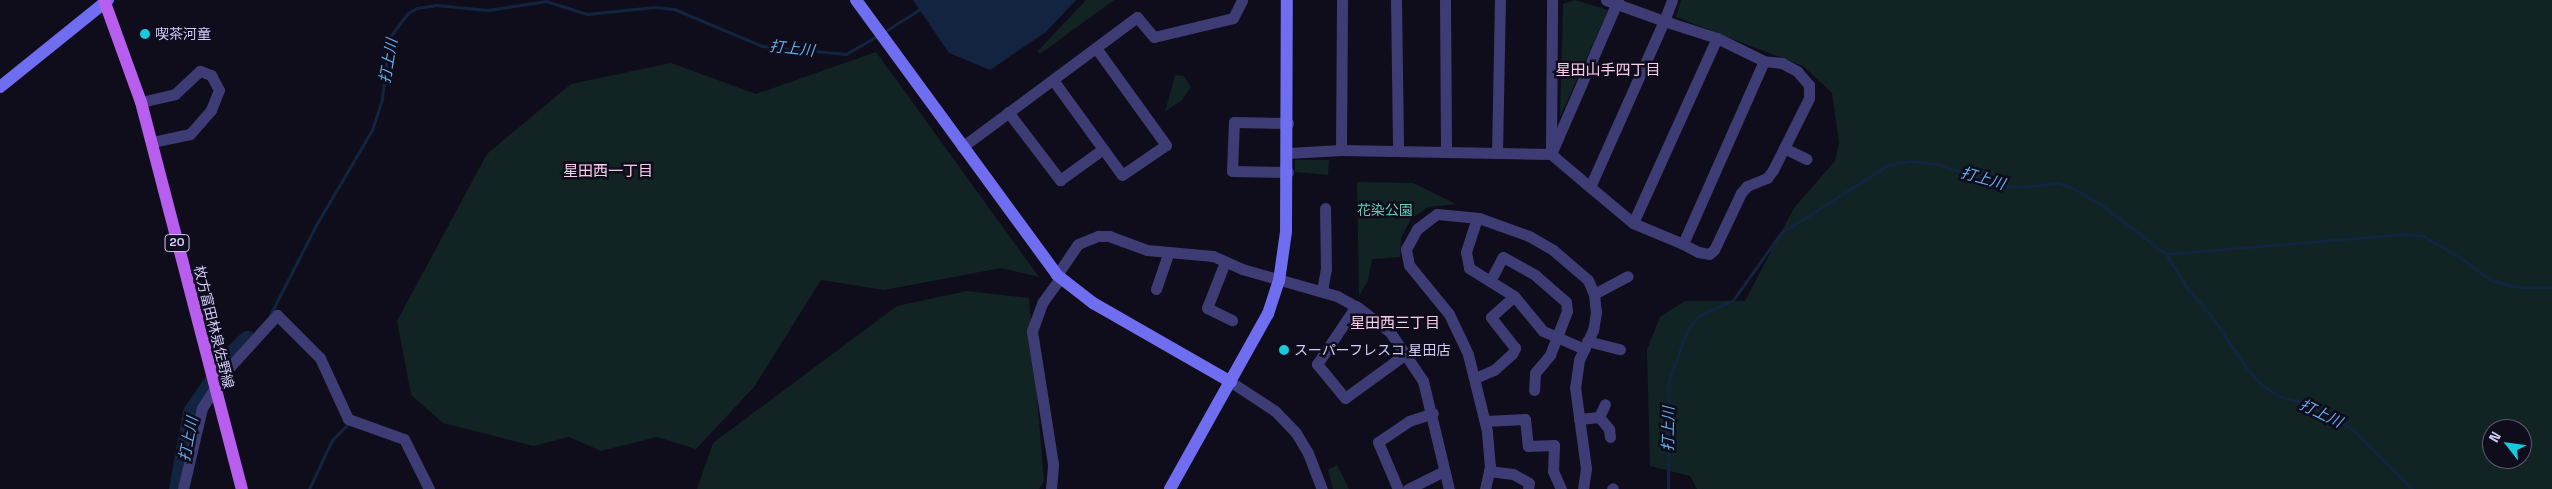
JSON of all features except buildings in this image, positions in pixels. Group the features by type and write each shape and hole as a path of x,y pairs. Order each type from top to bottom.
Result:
{"main road":[{"name":"枚方富田林泉佐野線","path":"106,1 141,102 214,389 242,489"}],"street":[{"path":"856,0 962,147 1059,276 1093,303 1231,382 1275,411 1296,433 1308,453 1322,489"},
{"path":"962,147 1137,17 1154,37 1233,18 1242,0"},
{"path":"1170,489 1268,314 1279,281 1286,232 1288,172 1287,0"},
{"path":"1341,150 1342,0"},
{"path":"1396,0 1398,151"},
{"path":"1445,0 1446,152"},
{"path":"1497,153 1500,0"},
{"path":"1551,154 1552,0"},
{"path":"1590,187 1672,0"},
{"path":"0,87 106,1"},
{"path":"1288,153 1341,150 1551,154 1633,223 1698,252 1709,254 1714,250 1741,193 1747,186 1767,178 1809,98 1809,85 1797,71 1782,64 1764,61 1717,38 1664,21 1614,1 1551,154"},
{"path":"1633,223 1717,38"},
{"path":"1052,80 1122,175 1166,145 1096,48"},
{"path":"1683,244 1764,61"},
{"path":"141,102 175,94 200,71 210,75 219,90 211,110 190,134 152,142"},
{"path":"1008,112 1060,180 1103,149"},
{"path":"1288,123 1234,122 1232,171 1288,172"},
{"path":"1784,148 1807,159"},
{"path":"1322,291 1326,269 1325,208"},
{"path":"1485,489 1489,471 1485,421 1475,378 1458,327 1438,296 1409,265 1406,249 1417,229 1437,214 1478,218 1529,236 1553,250 1580,271 1594,294 1596,312 1585,345 1575,387 1586,468 1583,489"},
{"path":"1478,218 1468,242 1466,261 1474,272 1514,296 1539,328 1556,339 1620,349"},
{"path":"1051,489 1053,464 1032,331 1042,303 1078,244 1098,236 1109,236 1147,250 1213,256 1279,281 1322,291 1356,306 1390,332 1407,353 1423,381 1433,413 1449,489"},
{"path":"1156,289 1169,252"},
{"path":"1490,281 1503,257 1535,275 1564,298 1567,311 1550,355 1534,373 1534,390"},
{"path":"1225,262 1207,308 1232,320"},
{"path":"1594,294 1628,276"},
{"path":"1475,378 1494,370 1512,354 1515,348 1491,317 1514,296"},
{"path":"1356,306 1317,364 1345,398 1407,353"},
{"path":"183,489 202,408 214,389 277,315 320,358 348,419 404,439 429,489"},
{"path":"1599,417 1605,404"},
{"path":"1398,489 1378,442 1409,421 1433,413"},
{"path":"1580,419 1599,417"},
{"path":"1599,417 1609,428 1610,437"},
{"path":"1485,421 1525,419 1528,446 1554,445 1553,471 1561,489"},
{"path":"1408,489 1444,471"},
{"path":"1489,471 1513,474 1529,483 1528,489"}],"green space":[{"path":"1086,0 1114,0 1040,54 1037,52"},
{"path":"1575,0 1608,10 1560,117 1563,4"},
{"path":"1681,0 2552,0 2552,489 1697,489 1690,476 1650,466 1647,350 1660,317 1685,301 1745,301 1794,208 1835,161 1839,143 1832,93 1803,66 1676,17"},
{"path":"876,52 1039,277 1001,268 884,290 821,280 754,387 696,449 657,437 601,451 569,437 533,446 443,423 411,395 397,321 487,154 571,84 671,63 756,94"},
{"path":"1175,75 1184,76 1191,87 1182,100 1165,112"},
{"path":"1295,160 1329,160 1328,175 1295,172"},
{"name":"花染公園","path":"1357,182 1413,183 1456,204 1428,207 1411,219 1401,238 1400,257 1372,259 1368,281 1359,296"},
{"path":"967,291 1029,298 1044,481 1039,489 697,489 713,443 897,306"},
{"path":"1337,465 1349,489 1333,489 1328,470"}],"water":[{"path":"913,0 1076,0 1046,32 990,70 949,53"}],"waterway":[{"name":"打上川","path":"270,315 316,225 372,130 382,99 389,38 408,13 417,8 436,5 488,10 546,1 587,14 655,7 674,9 762,46 846,54 879,35"},
{"name":"打上川","path":"884,32 923,7"},
{"name":"打上川","path":"1668,489 1669,380 1688,328 1700,315 1733,300 1781,233 1888,165 1910,161 1938,164 2000,186 2023,187 2056,183 2069,186 2103,206 2166,254 2187,288 2212,317 2247,369 2262,385 2281,397 2307,404 2352,429 2412,489"},
{"path":"2166,254 2406,234 2423,236 2461,258 2492,281 2519,287 2552,287"},
{"name":"打上川","path":"178,489 192,412 231,356 247,340"},
{"name":"打上川","path":"309,489 332,440 348,424"}],"place":[{"name":"喫茶河童","path":"145,34"},
{"name":"スーパーフレスコ 星田店","path":"1284,350"}],"district":[{"name":"星田山手四丁目","path":"1608,70"},
{"name":"星田西一丁目","path":"608,171"},
{"name":"星田西三丁目","path":"1395,323"}]}
